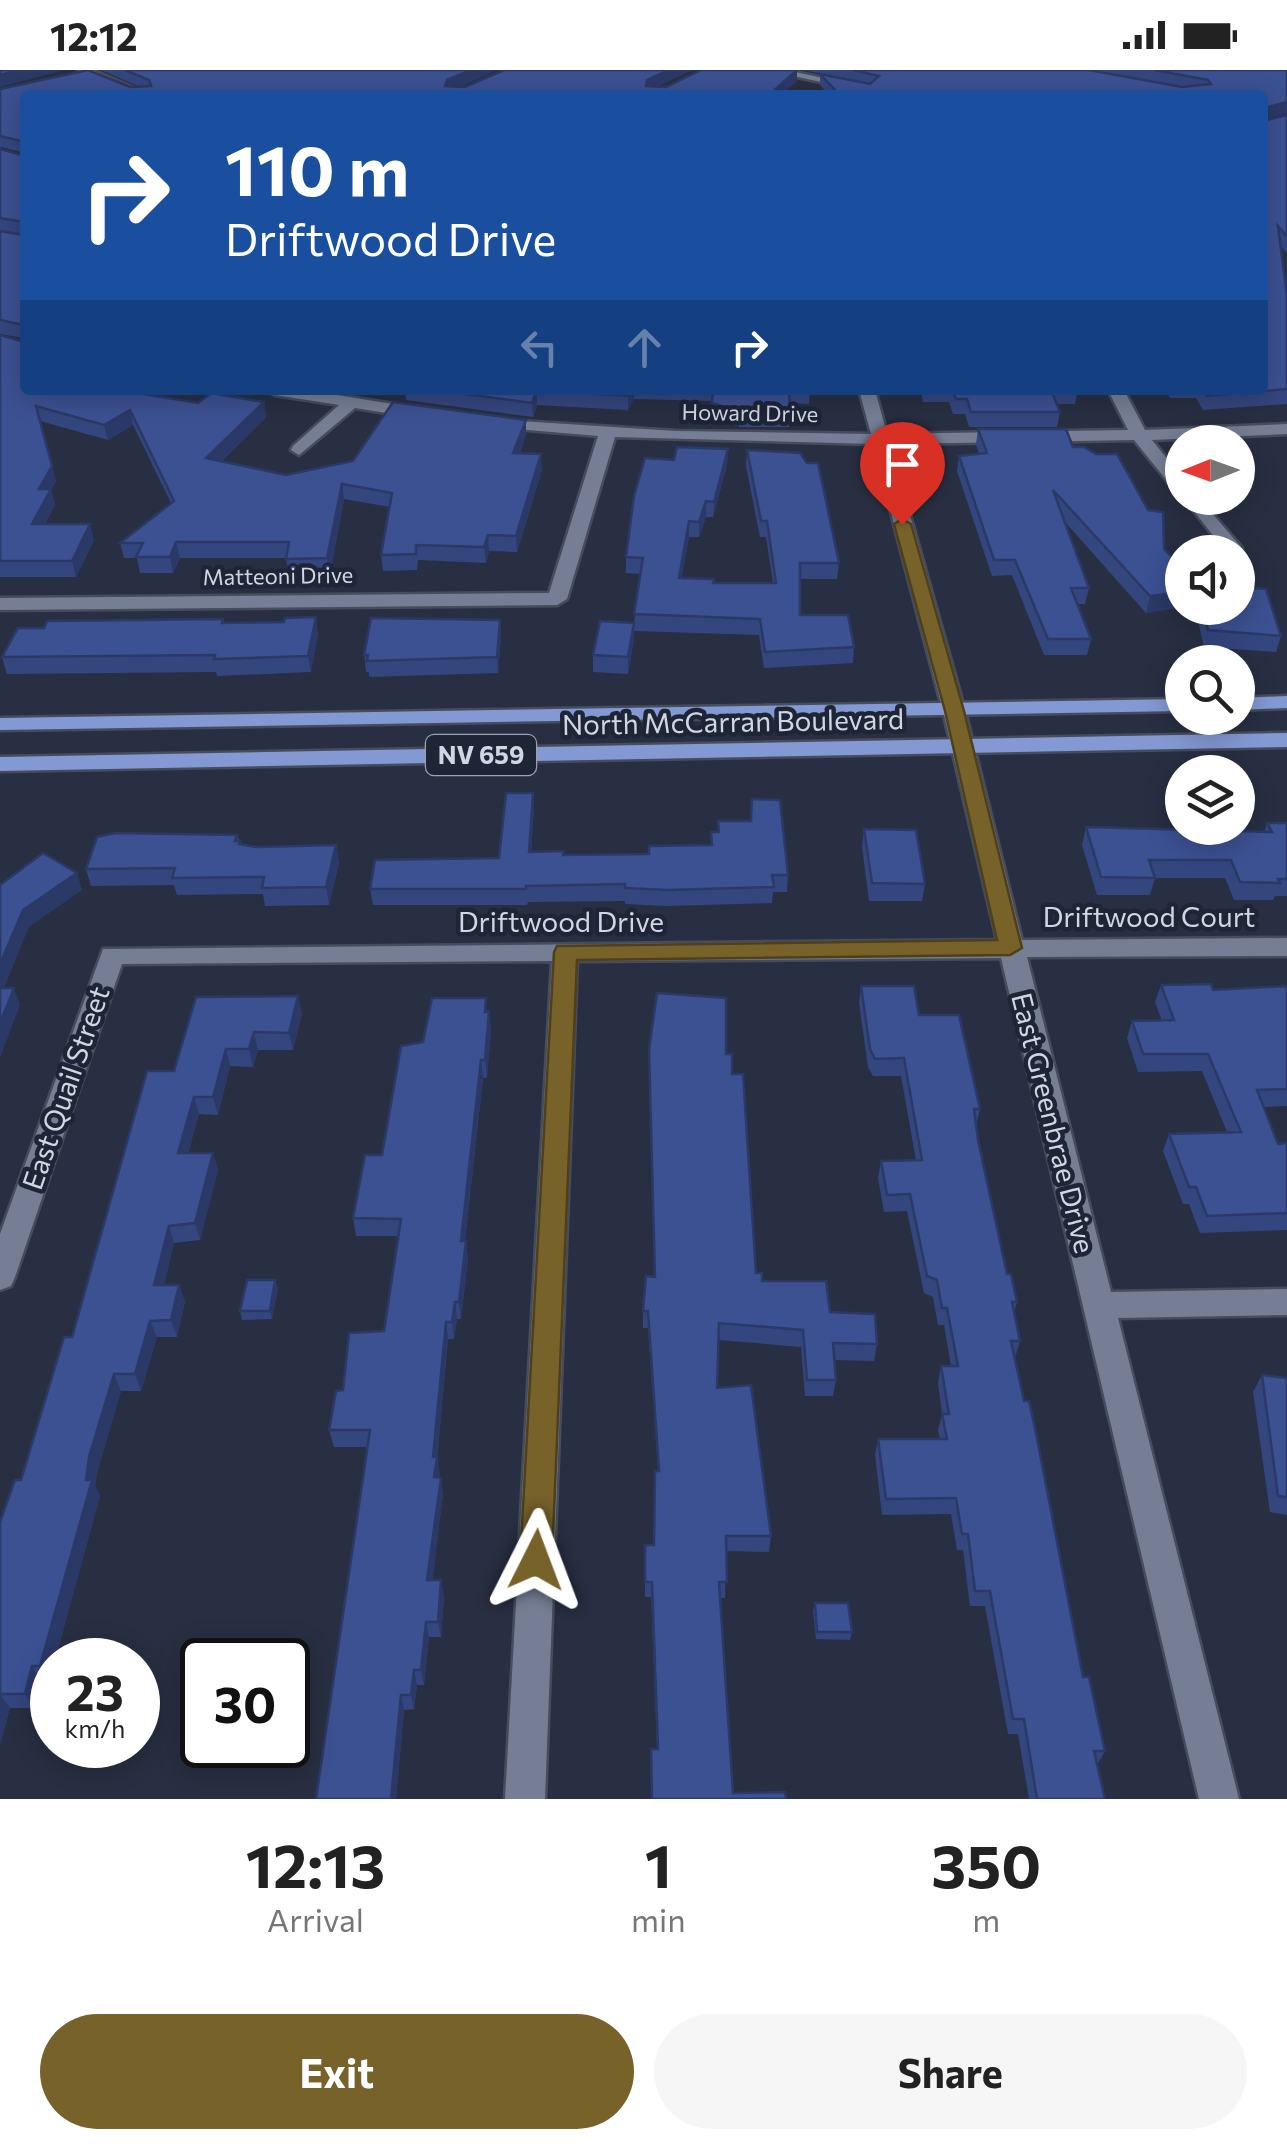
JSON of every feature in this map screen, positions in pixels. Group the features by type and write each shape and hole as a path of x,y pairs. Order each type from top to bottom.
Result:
{"main road":[{"path":"1255,703 1287,702"},
{"name":"North McCarran Boulevard","path":"0,724 1165,705"},
{"name":"North McCarran Boulevard","path":"0,764 1287,740"}],"street":[{"path":"769,70 870,89"},
{"path":"83,74 129,90"},
{"path":"305,395 428,414"},
{"name":"East Greenbrae Drive","path":"868,395 954,711 1219,1799"},
{"path":"1119,395 1139,435 1165,467"},
{"path":"300,450 351,403"},
{"name":"Howard Drive","path":"481,420 608,432 878,437 1139,435 1287,429"},
{"name":"Matteoni Drive","path":"0,604 557,599 608,432"},
{"path":"1204,515 1221,535"},
{"name":"Driftwood Court","path":"1010,948 1287,947"},
{"name":"Driftwood Drive","path":"112,955 1010,948"},
{"path":"525,1799 566,952"},
{"name":"East Quail Street","path":"0,1277 112,955"},
{"path":"1098,1304 1287,1302"}],"building":[{"path":"88,70 130,87 151,86 149,80 125,70 471,70 447,80 445,86 465,87 504,70 669,70 647,80 646,86 666,87 701,70 797,70 775,90 20,90 20,141 0,136 0,89"},
{"path":"853,70 1089,70 1182,87 1211,84 1208,80 1154,70 1287,70 1287,102 1268,107 1268,90 835,90 820,74 870,84 879,76"},
{"path":"1287,115 1287,236 1278,226 1287,296 1287,389 1268,391 1268,120"},
{"path":"0,149 20,155 20,221 0,218"},
{"path":"0,231 20,234 20,324 0,320"},
{"path":"0,335 20,341 20,395 149,395 198,403 208,395 223,395 264,402 206,458 286,475 353,461 393,402 526,420 513,453 541,454 516,536 488,535 484,547 416,545 416,554 381,555 392,493 342,484 327,558 286,559 289,542 176,542 170,557 136,557 143,543 120,543 174,501 130,410 104,425 36,406 52,466 39,489 51,489 32,524 90,524 72,561 0,561"},
{"path":"472,395 535,395 532,403"},
{"path":"713,395 789,395 790,412 739,412 738,408 712,403"},
{"path":"954,395 1053,395 1060,412 971,412 967,399 956,399"},
{"path":"978,429 1066,429 1073,447 1084,447 1096,454 1117,454 1148,510 1163,512 1165,594 1150,596 1053,490 1089,588 1071,588 1091,639 1048,639 1015,560 994,560 959,456 987,453"},
{"path":"677,447 728,449 714,502 706,501 699,522 689,521 679,578 714,579 713,583 776,583 767,521 761,521 747,450 800,453 807,463 818,463 839,563 800,563 800,615 848,615 854,647 765,652 760,619 634,614 643,558 626,557 634,496 645,458 674,460"},
{"path":"1255,588 1266,589 1281,636 1208,630 1207,625 1255,625"},
{"path":"316,617 308,656 2,657 18,628 44,628 47,621 223,619 222,623"},
{"path":"371,618 500,620 497,657 367,661 368,655 364,655"},
{"path":"600,621 634,623 628,657 593,655"},
{"path":"506,793 533,793 529,852 563,851 563,855 649,854 649,846 712,845 711,832 719,832 718,821 751,821 752,799 780,800 788,875 772,875 774,887 668,890 625,888 625,884 526,889 370,889 375,860 499,858"},
{"path":"1267,823 1287,823 1287,879 1278,879 1280,883 1240,882 1231,860 1149,860 1155,878 1101,877 1086,827 1165,829 1165,845 1255,845 1255,832 1272,832"},
{"path":"864,829 916,830 925,884 872,883"},
{"path":"115,833 237,835 235,841 239,844 256,847 336,845 326,887 262,888 264,877 172,878 175,868 86,869 97,837"},
{"path":"43,853 77,873 23,910 0,964 0,885"},
{"path":"1211,984 1213,990 1287,986 1287,1089 1257,1090 1278,1144 1287,1143 1287,1213 1207,1216 1196,1187 1189,1187 1169,1134 1241,1132 1208,1054 1143,1054 1132,1021 1174,1020 1161,985"},
{"path":"861,986 914,986 919,1015 959,1015 980,1109 974,1109 978,1140 1007,1274 1011,1274 1017,1302 1012,1302 1020,1341 1011,1341 1024,1401 1029,1401 1036,1433 1083,1677 1089,1677 1105,1751 1094,1751 1105,1799 1037,1799 1024,1719 1013,1719 990,1591 975,1591 968,1534 962,1534 956,1498 886,1499 878,1439 947,1439 942,1414 949,1414 941,1366 958,1366 947,1308 942,1308 937,1280 927,1276 910,1194 887,1195 881,1161 922,1160 904,1058 875,1059 870,1049"},
{"path":"0,988 14,988 0,1023"},
{"path":"657,993 726,998 726,1054 732,1054 732,1074 743,1074 756,1273 762,1273 762,1281 826,1281 830,1312 875,1314 877,1344 833,1343 836,1380 807,1380 803,1330 719,1323 717,1388 751,1385 771,1536 726,1536 727,1582 719,1582 733,1793 785,1792 786,1799 652,1799 651,1749 658,1749 652,1582 645,1582 645,1545 654,1545 655,1471 659,1471 648,1311 643,1311 646,1276 655,1277 649,1050"},
{"path":"298,996 289,1033 254,1032 249,1049 226,1049 213,1097 194,1097 178,1153 213,1153 195,1223 169,1226 154,1285 179,1285 171,1320 150,1321 135,1374 114,1374 89,1457 86,1480 92,1480 48,1638 30,1638 30,1674 25,1694 0,1694 0,1522 15,1480 21,1480 64,1337 72,1337 147,1071 174,1071 196,997"},
{"path":"432,998 486,998 485,1012 489,1011 461,1241 466,1241 459,1302 455,1302 452,1322 446,1322 433,1457 437,1457 434,1477 441,1478 427,1580 441,1580 438,1622 426,1622 421,1670 414,1670 411,1695 401,1695 391,1799 316,1799 370,1430 329,1430 336,1391 343,1390 349,1333 384,1331 401,1219 353,1218 365,1155 382,1155 401,1046 423,1042"},
{"path":"247,1280 275,1280 270,1311 240,1311"},
{"path":"1262,1375 1287,1378 1287,1497 1278,1496"},
{"path":"815,1603 848,1603 852,1632 817,1632"}],"route":[{"path":"536,1560 566,952 1010,948 954,711 902,524"}]}
